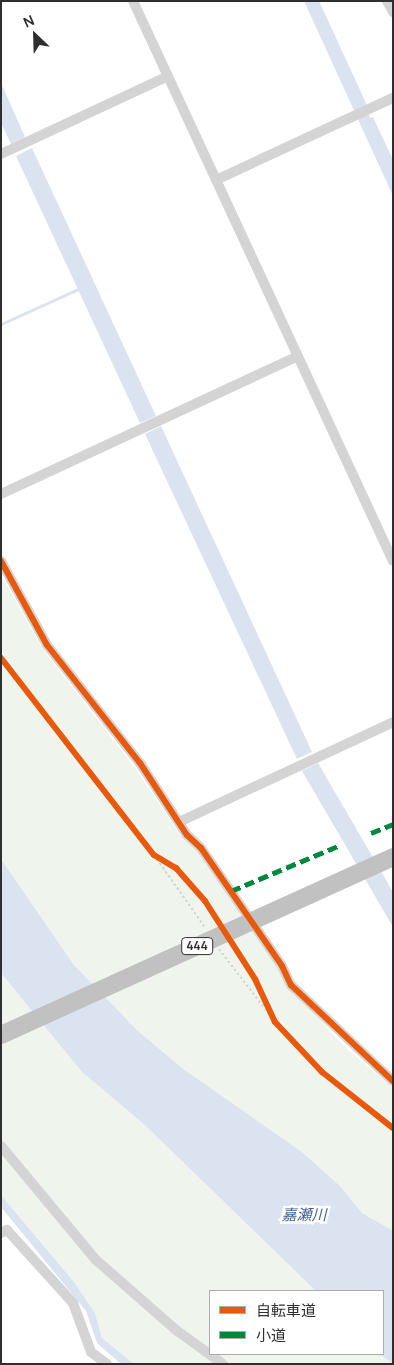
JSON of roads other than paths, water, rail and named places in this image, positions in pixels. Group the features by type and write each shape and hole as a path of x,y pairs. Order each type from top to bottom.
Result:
{"highway":[{"name":"444","path":"1,1035 393,857"}],"street":[{"path":"133,1 393,561"},
{"path":"387,1 393,12"},
{"path":"1,154 168,76"},
{"path":"216,180 393,98"},
{"path":"1,494 298,356"},
{"path":"1,561 47,645 140,763 179,822 201,848 282,966 291,985 393,1082"},
{"path":"179,822 393,722"},
{"path":"1,1146 95,1259 176,1330 209,1354"},
{"path":"1,1233 8,1230 74,1303 91,1352 107,1364"},
{"path":"211,1355 223,1364"}],"water":[{"path":"304,1 319,1 366,103 370,118 373,117 393,160 393,196"},
{"path":"1,83 25,137 11,144 1,123"},
{"path":"32,148 156,416 140,423 16,156"},
{"path":"161,426 312,752 297,759 145,434"},
{"path":"318,763 393,892 393,927 302,771"},
{"name":"嘉瀬川","path":"1,859 74,965 138,1031 182,1068 302,1152 339,1185 362,1213 393,1231 393,1364 381,1355 384,1355 384,1290 315,1290 146,1126 82,1072 1,973"},
{"path":"1,1195 74,1282 95,1313 102,1338 134,1364 121,1364 97,1343 86,1311 1,1207"}],"waterway":[{"path":"1,324 78,289"}]}
